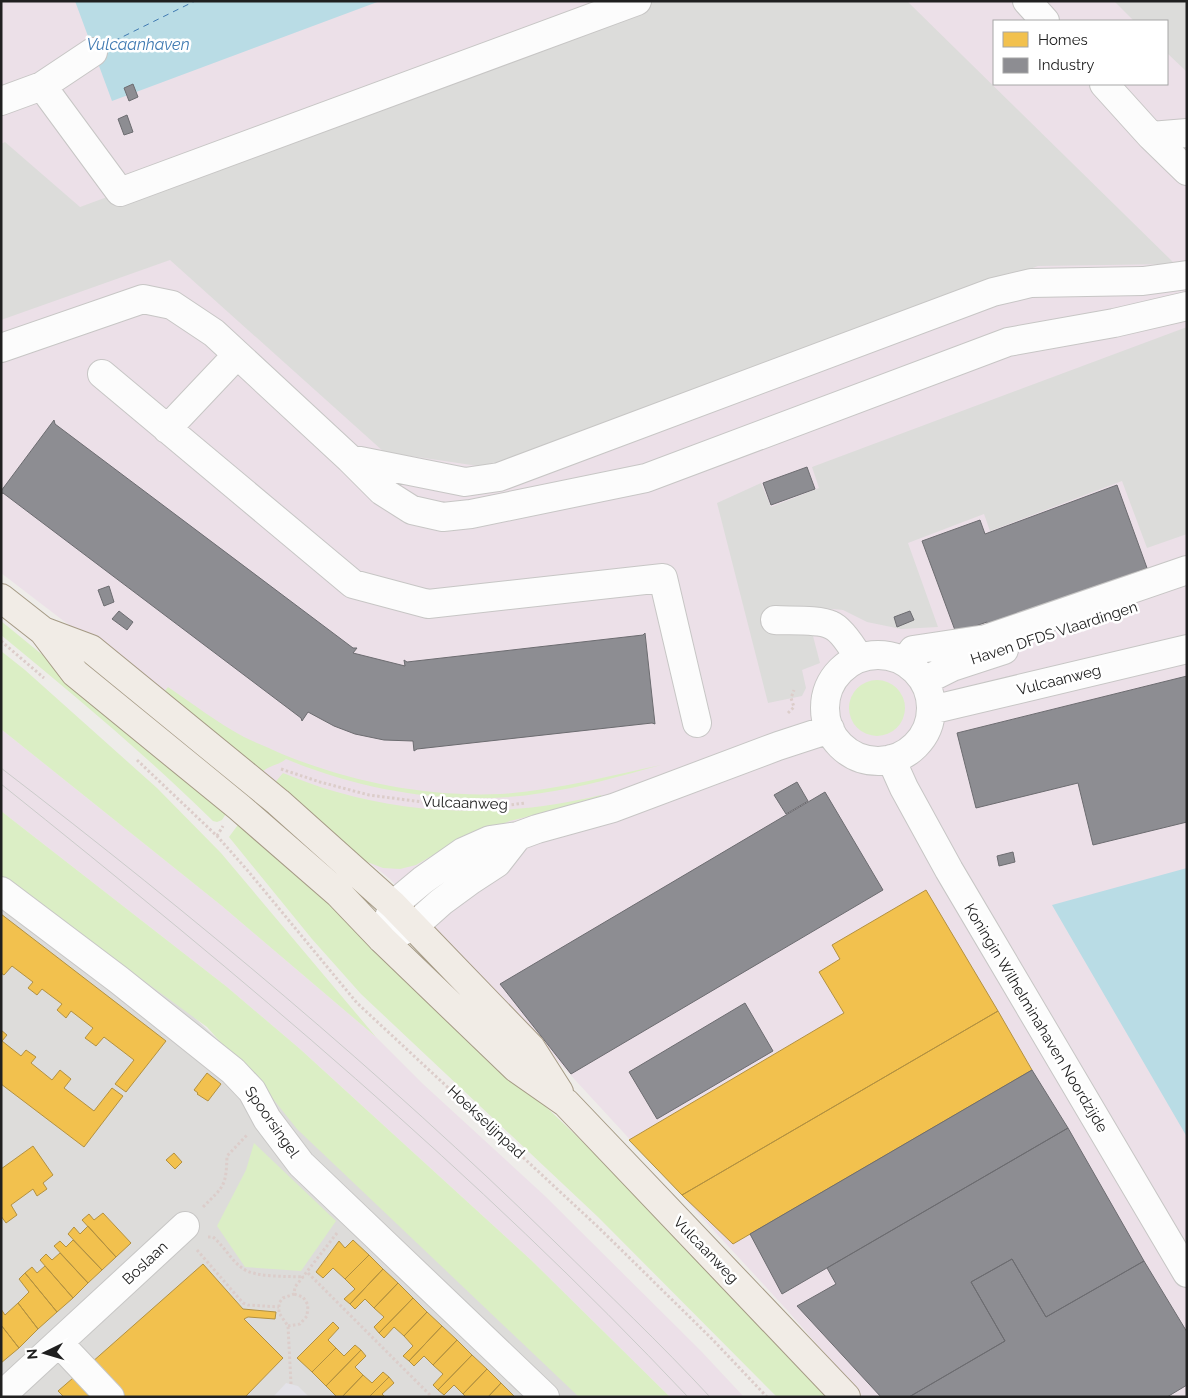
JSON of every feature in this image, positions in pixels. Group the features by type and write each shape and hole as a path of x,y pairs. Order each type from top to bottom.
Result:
{"main road":[{"name":"Vulcaanweg","path":"1,598 43,631 75,672 239,807 339,894 382,939 516,1068 566,1103"},
{"name":"Vulcaanweg","path":"43,631 91,649 257,784 393,905 531,1048 566,1103 846,1397"}],"street":[{"path":"42,86 120,192 638,1"},
{"path":"1027,1 1044,20"},
{"path":"1,101 42,86 93,52"},
{"path":"1105,85 1181,166"},
{"path":"1151,136 1187,133"},
{"path":"350,459 465,482 499,477 993,292 1030,283 1143,281 1187,275"},
{"path":"1,348 143,299 172,305 214,333 236,356 350,459 382,491 412,510 443,517 471,514 646,478 1008,342 1114,323 1187,306"},
{"path":"168,430 236,356"},
{"path":"102,374 353,584 428,604 662,578 697,723"},
{"path":"905,662 913,650 986,640 1187,570"},
{"name":"Haven DFDS Vlaardingen","path":"924,681 952,667 1187,590"},
{"path":"775,620 832,625 850,643 859,658"},
{"name":"Vulcaanweg","path":"930,710 1187,649"},
{"path":"875,654 891,656 905,662 916,671 928,690 930,710 928,726 920,740 908,752 891,759 868,760 856,756 836,740 825,715 826,697 832,680 844,667 859,658 875,654"},
{"path":"382,939 393,905 423,880 463,852 490,840 518,836 613,808 778,746 830,729"},
{"name":"Koningin Wilhelminahaven Noordzijde","path":"891,759 904,788 949,870 1187,1273"},
{"path":"382,939 413,927 456,891 497,863 518,836"},
{"name":"Spoorsingel","path":"1,891 119,980 232,1072 252,1091 267,1119 301,1164 545,1397"},
{"name":"Boslaan","path":"1,1396 59,1343 188,1232"},
{"path":"59,1343 110,1397"}],"path":[{"path":"793,703 791,698 794,690"},
{"name":"Vulcaanweg","path":"257,784 272,770 280,769 369,795 421,802 502,806 531,803"},
{"name":"Hoekselijnpad","path":"239,807 217,836 357,1003 598,1227 767,1397"},
{"path":"188,1232 224,1186 227,1173 227,1156 249,1132 267,1119"},
{"path":"294,1294 296,1287 334,1236 355,1214"},
{"path":"188,1232 201,1242 213,1237 242,1268 250,1273 304,1277"},
{"path":"188,1232 201,1256 243,1303 279,1307"},
{"path":"308,1273 432,1397"},
{"path":"288,1326 300,1324 307,1316 308,1305 303,1297 294,1294 283,1298 279,1304 279,1313 288,1326 291,1384"}],"shaded area":[{"path":"1,1 1187,1 1187,1397 863,1397 787,1310 390,879 112,658 1,573"},
{"path":"637,1 907,1 1175,264 1038,266 498,469 384,452 170,260 1,320 1,144 5,142 80,207"},
{"path":"1114,1 1187,1 1187,72 1168,54 1168,20 1133,20"},
{"path":"1187,327 1187,534 1147,548 1122,481 990,531 984,514 908,543 938,627 901,629 867,622 843,610 812,607 813,636 820,663 802,670 806,688 802,696 768,703 717,503 761,483 771,507 819,488 812,467"},
{"path":"1,729 222,906 376,1037 423,1084 545,1196 701,1351 744,1397 670,1397 531,1260 300,1049 227,987 1,811"},
{"path":"1,870 173,997 595,1397 1,1397"},
{"path":"286,1383 298,1386 309,1397 273,1397"}],"green space":[{"path":"1,621 83,688 227,812 222,820 213,821 136,749 1,635"},
{"path":"1,651 25,670 157,788 221,853 376,1037 222,906 1,729"},
{"path":"877,680 888,682 897,688 903,697 905,708 903,719 897,728 888,734 877,736 866,734 857,728 851,719 849,708 851,697 857,688 866,682"},
{"path":"168,687 234,732 282,754 308,764 389,786 444,793 500,794 540,790 661,765 557,791 510,797 477,798 412,794 379,788 316,771 286,759 266,769 259,775 164,692"},
{"path":"283,773 323,788 370,800 402,806 436,809 502,810 536,807 601,795 602,798 510,821 456,842 416,865 400,869 383,868 362,860 272,786"},
{"path":"1,811 227,987 300,1049 531,1260 670,1397 579,1397 297,1129 266,1090 246,1071 207,1027 1,876"},
{"path":"240,822 607,1165 741,1296 835,1397 777,1397 598,1217 361,994 312,939 229,837"},
{"path":"254,1143 336,1221 301,1271 245,1267 217,1226 246,1170"}],"water":[{"name":"Vulcaanhaven","path":"75,1 380,1 112,101"},
{"path":"1187,868 1187,1137 1052,905"}],"building: Homes":[{"path":"926,890 998,1011 682,1195 629,1140 844,1013 819,972 840,959 832,945"},
{"path":"1,914 166,1041 126,1092 115,1084 134,1060 104,1037 96,1046 85,1038 93,1028 71,1011 66,1018 57,1010 62,1004 42,989 37,995 28,988 33,982 12,966 4,975 1,973"},
{"path":"998,1011 1032,1070 733,1244 682,1195"},
{"path":"1,1030 7,1035 2,1041 21,1056 26,1050 36,1057 31,1063 52,1080 60,1070 71,1079 64,1088 94,1111 112,1088 123,1096 84,1147 1,1084"},
{"path":"207,1073 221,1084 208,1101 194,1090"},
{"path":"33,1146 53,1175 43,1183 47,1189 37,1196 33,1189 11,1205 17,1215 6,1223 1,1216 1,1169"},
{"path":"174,1153 182,1162 175,1169 166,1160"},
{"path":"103,1213 131,1243 116,1257 82,1220 89,1214 94,1220"},
{"path":"88,1226 116,1257 102,1270 68,1234 74,1227 80,1234"},
{"path":"73,1240 102,1270 88,1283 54,1246 60,1241 66,1247"},
{"path":"353,1240 369,1255 345,1279 333,1268 323,1278 316,1272 339,1241 345,1248"},
{"path":"60,1253 88,1283 73,1298 40,1260 46,1254 52,1260"},
{"path":"369,1255 383,1269 350,1304 344,1299 355,1289 345,1279"},
{"path":"203,1264 243,1309 276,1312 275,1319 248,1317 244,1319 283,1358 245,1397 122,1397 91,1363"},
{"path":"45,1266 73,1298 57,1312 25,1273 32,1267 37,1273"},
{"path":"383,1269 398,1283 374,1308 365,1299 355,1309 350,1304"},
{"path":"25,1273 57,1312 38,1329 18,1303 29,1292 19,1279"},
{"path":"398,1283 413,1298 379,1333 374,1327 384,1317 374,1308"},
{"path":"413,1298 427,1312 404,1336 394,1327 384,1338 379,1333"},
{"path":"18,1303 38,1329 19,1348 1,1325 1,1309 5,1315"},
{"path":"427,1312 442,1326 409,1361 403,1356 413,1346 404,1336"},
{"path":"333,1322 339,1328 328,1340 336,1348 312,1372 297,1358"},
{"path":"1,1325 19,1348 1,1363"},
{"path":"442,1326 457,1340 433,1365 424,1356 414,1366 409,1361"},
{"path":"457,1340 472,1355 438,1390 433,1385 443,1374 433,1365"},
{"path":"355,1345 361,1350 326,1386 312,1372 336,1348 344,1356"},
{"path":"361,1350 366,1356 355,1367 363,1375 342,1397 337,1397 326,1386"},
{"path":"472,1355 487,1369 463,1394 454,1385 444,1395 438,1390"},
{"path":"487,1369 501,1383 488,1397 466,1397 463,1394"},
{"path":"383,1372 389,1377 369,1397 342,1397 363,1375 372,1383"},
{"path":"389,1377 394,1383 382,1394 385,1397 369,1397"},
{"path":"73,1378 100,1397 64,1397 58,1391"},
{"path":"501,1383 515,1397 488,1397"}],"building: Industry":[{"path":"133,84 138,97 129,101 124,88"},
{"path":"127,115 133,132 124,135 118,119"},
{"path":"54,420 55,424 353,648 357,648 353,653 405,666 404,660 407,662 643,635 645,633 655,724 417,749 414,751 413,741 384,740 355,734 334,726 308,712 302,721 301,718 3,493 1,494 1,491"},
{"path":"807,467 815,489 771,505 763,483"},
{"path":"1117,485 1147,568 989,627 987,622 956,633 922,541 980,520 985,534"},
{"path":"109,586 114,602 104,606 98,590"},
{"path":"119,611 133,622 127,630 112,619"},
{"path":"910,611 914,620 897,627 894,617"},
{"path":"1187,676 1187,822 1093,845 1078,783 976,808 957,733"},
{"path":"797,782 808,801 786,814 774,795"},
{"path":"825,792 883,890 571,1074 500,984"},
{"path":"1013,852 1015,862 999,866 997,856"},
{"path":"745,1003 773,1051 657,1119 629,1072"},
{"path":"1032,1070 1068,1128 782,1294 750,1234"},
{"path":"1068,1128 1144,1261 1046,1317 1012,1259 971,1282 1005,1341 909,1397 881,1397 797,1306 836,1284 827,1268"},
{"path":"1012,1259 1046,1317 1144,1261 1187,1332 1187,1385 1167,1397 909,1397 1005,1341 971,1282"}],"ferry route":[{"path":"104,46 195,1"}],"tram line":[{"path":"1,768 215,938 354,1056 555,1242 710,1397"},
{"path":"1,784 180,929 355,1078 525,1234 608,1314 688,1397"}]}
